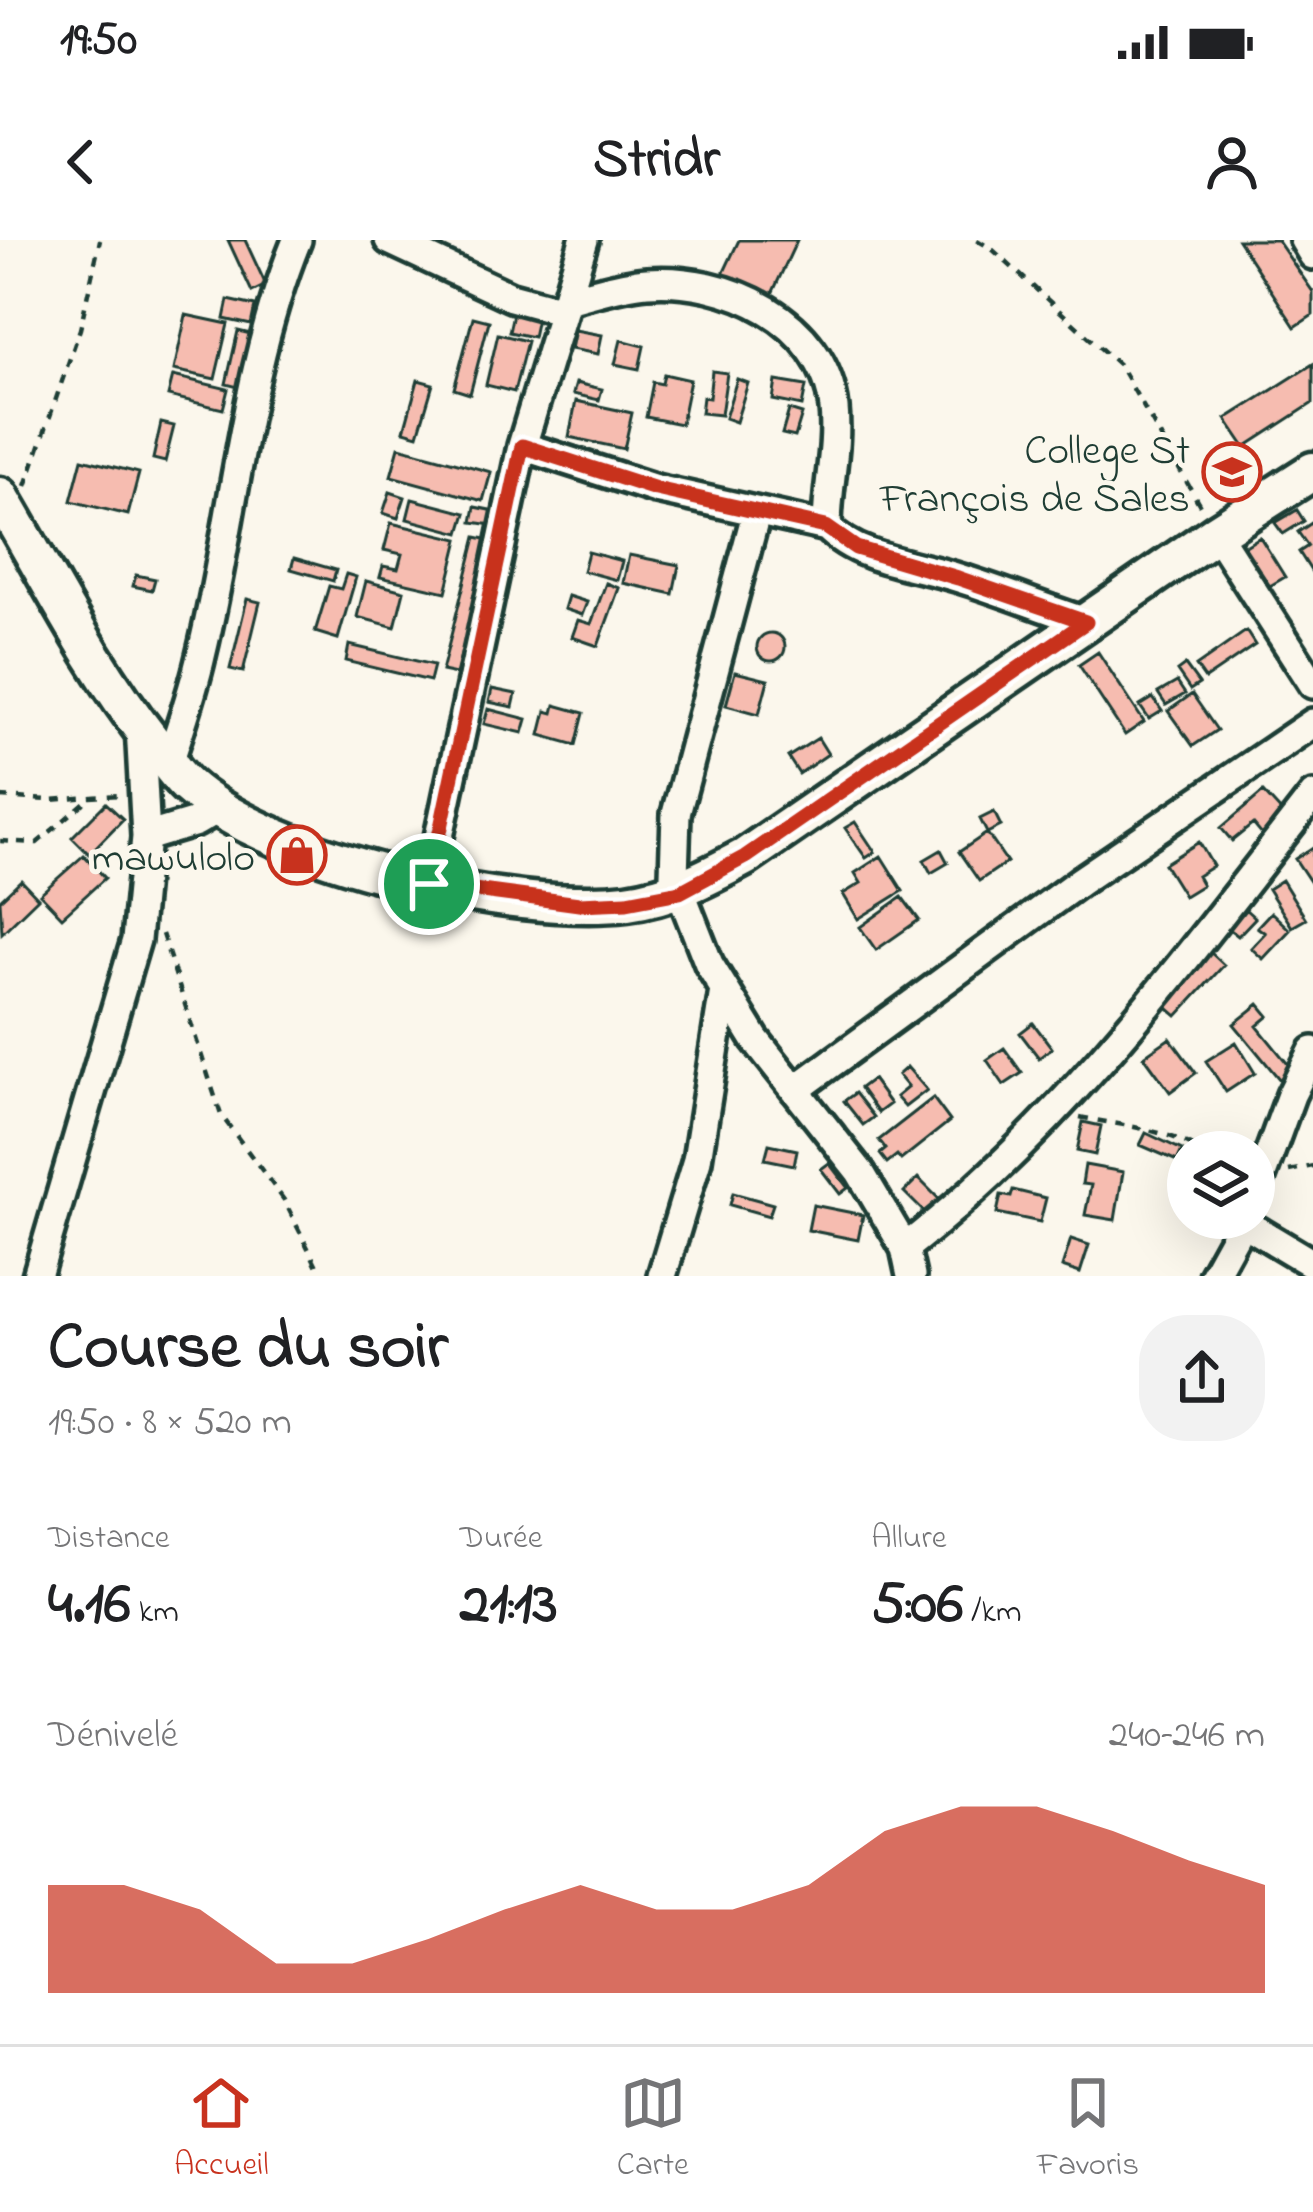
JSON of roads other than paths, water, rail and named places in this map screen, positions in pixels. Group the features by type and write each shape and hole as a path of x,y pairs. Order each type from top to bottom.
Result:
{"street":[{"path":"169,763 202,656 238,458 272,309 297,240"},
{"path":"389,240 511,296 564,306 643,282 681,281 725,290 786,321 818,356 834,405 826,527"},
{"path":"429,884 522,446 584,240"},
{"path":"1304,240 1313,255"},
{"path":"522,446 656,489 826,527 856,548 1086,622"},
{"path":"7,508 119,699 184,783 218,809 342,863 429,884 579,904 627,902 680,892 745,857 1313,471"},
{"path":"756,514 676,814 672,852 680,892 724,990 755,1040 860,1172 908,1262 1112,1049 1313,796"},
{"path":"1216,533 1313,684"},
{"path":"794,1090 1079,882 1313,723"},
{"path":"37,1276 136,940 146,837 140,726"},
{"path":"146,837 196,822 218,809"},
{"path":"662,1276 697,1160 724,990"},
{"path":"1275,1139 1313,1052"},
{"path":"1275,1234 1313,1264"},
{"path":"1213,1276 1233,1239"}],"place":[{"name":"College St François de Sales","path":"1232,472"},
{"name":"mawulolo","path":"297,855"}]}
